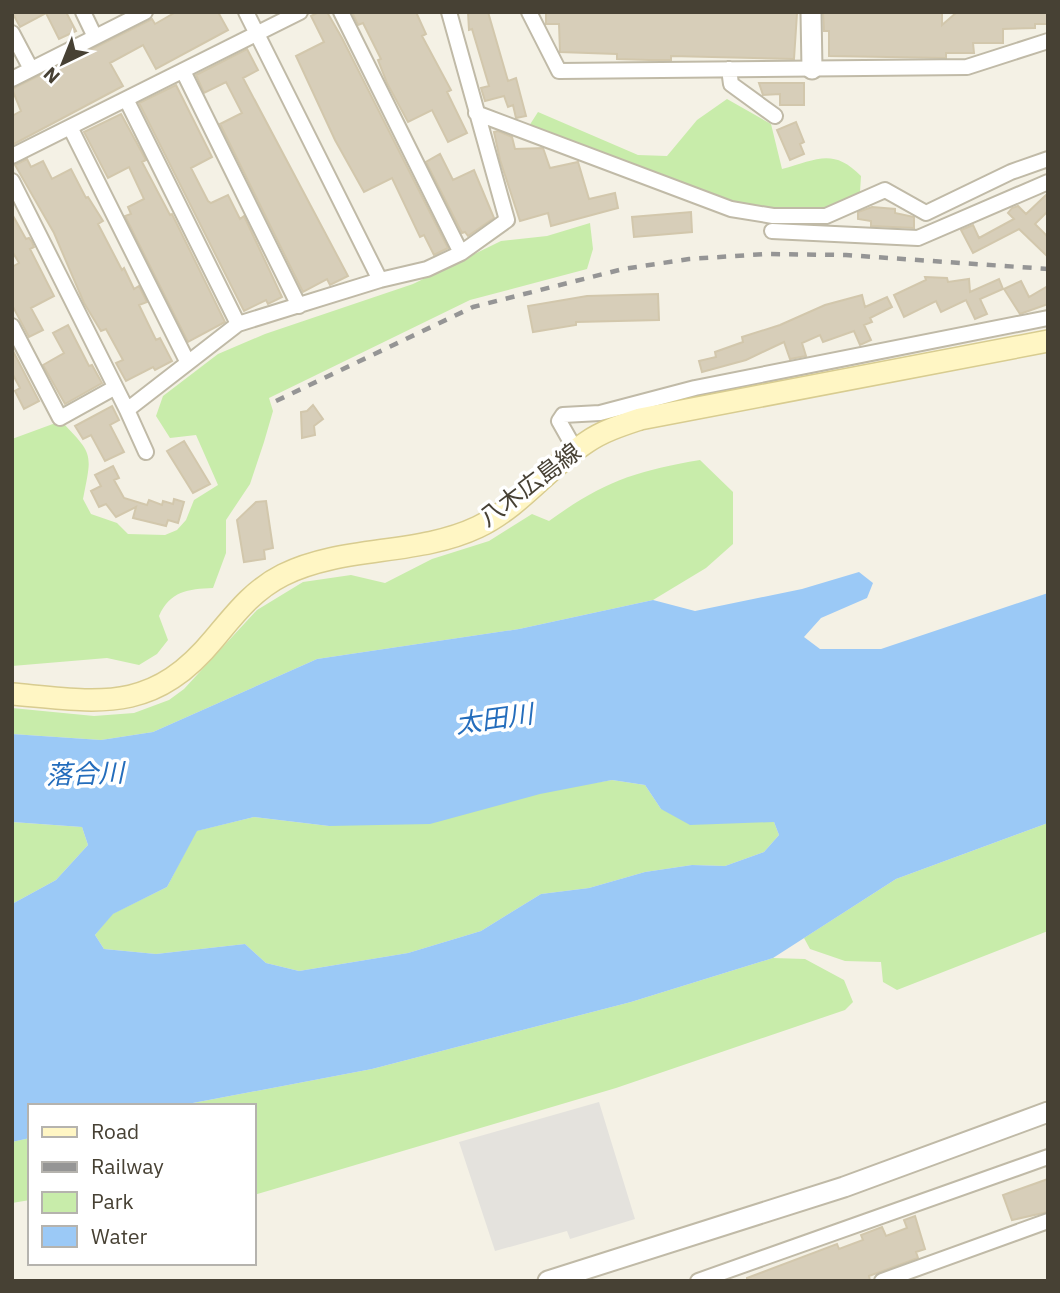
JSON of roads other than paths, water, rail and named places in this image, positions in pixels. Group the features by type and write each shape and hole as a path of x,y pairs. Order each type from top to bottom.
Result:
{"main road":[{"name":"八木広島線","path":"12,694 111,701 142,695 165,684 189,666 237,610 262,587 285,574 329,559 435,543 481,526 511,506 576,451 616,427 640,419 1048,341"}],"street":[{"path":"83,12 95,37"},
{"path":"12,79 145,12"},
{"path":"246,12 380,280"},
{"path":"12,156 300,12"},
{"path":"341,12 461,253"},
{"path":"127,410 238,324 380,280 427,269 461,253 507,220 449,12"},
{"path":"529,12 559,71 967,67 1048,41"},
{"path":"811,12 811,69"},
{"path":"12,33 31,69"},
{"path":"729,69 732,83 775,116"},
{"path":"183,71 299,306"},
{"path":"126,99 238,324"},
{"path":"476,113 731,209 773,216 825,216 885,190 926,213 1011,172 1048,159"},
{"path":"70,127 187,361"},
{"path":"12,181 146,452"},
{"path":"772,231 918,238 1048,181"},
{"path":"576,451 561,429 559,421 563,415 600,413 695,388 1048,318"},
{"path":"12,327 18,354 60,418 114,387"},
{"path":"548,1281 844,1187 1048,1112"},
{"path":"698,1281 1048,1157"},
{"path":"882,1281 1048,1221"}],"water":[{"path":"859,572 873,583 867,598 821,618 804,637 820,649 881,649 1048,593 1048,823 896,879 773,958 631,1002 372,1069 188,1104 28,1104 28,1138 12,1142 12,904 56,880 88,845 82,827 12,822 12,734 101,740 153,732 317,659 519,629 653,600 695,611 802,589","holes":["612,780 645,785 661,809 690,825 774,822 779,835 764,852 725,866 692,865 645,872 589,888 541,894 481,931 408,953 299,971 266,963 245,944 156,954 104,949 95,935 113,914 167,887 197,831 254,817 329,826 430,824 540,794"]}],"railway":[{"path":"276,401 473,307 623,269 689,259 766,254 846,255 1048,269"}],"water label":[{"name":"太田川","path":"494,719"},
{"name":"落合川","path":"85,774"}]}
